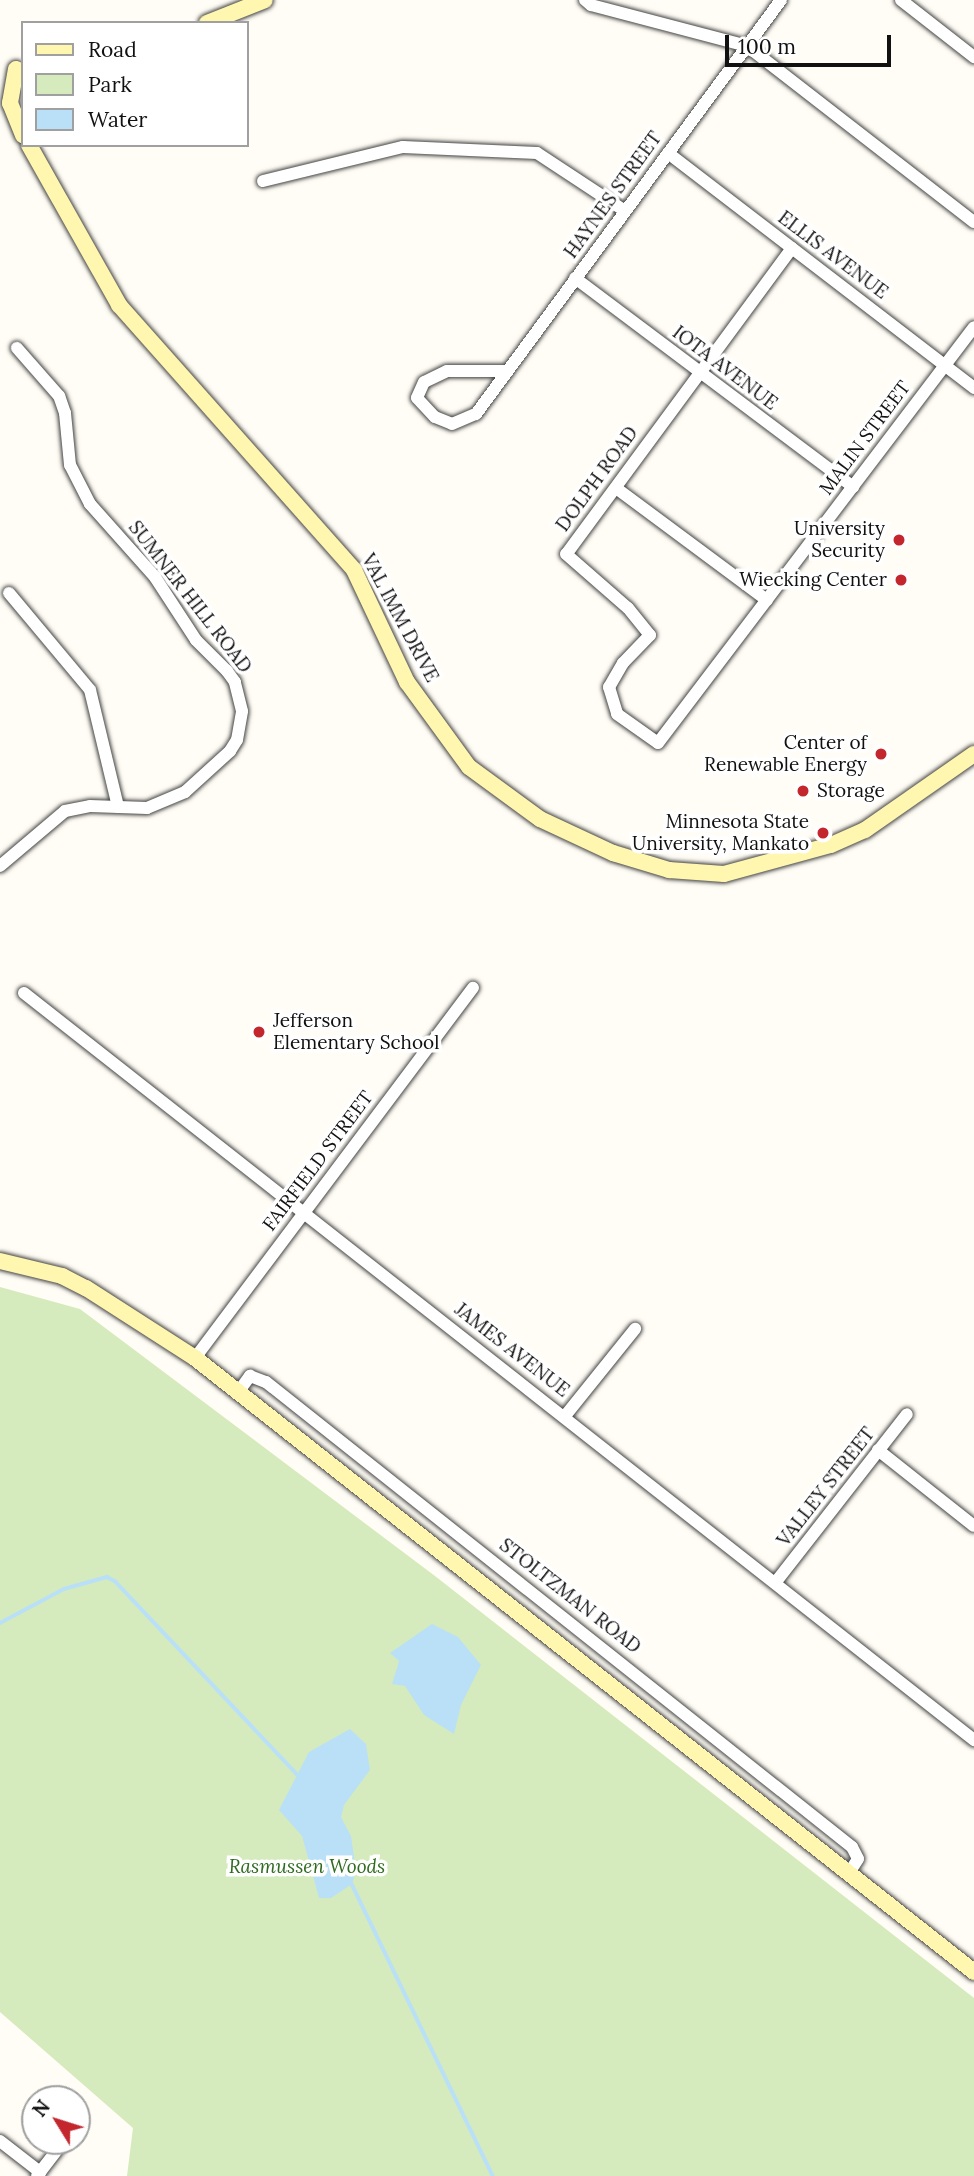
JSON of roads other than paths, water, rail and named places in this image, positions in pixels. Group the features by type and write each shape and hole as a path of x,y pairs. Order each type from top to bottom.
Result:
{"street":[{"path":"212,21 265,0"},
{"path":"586,0 591,5 747,46 974,222"},
{"name":"HAYNES STREET","path":"507,371 447,371 424,382 417,398 435,417 452,424 476,414 781,0"},
{"path":"901,0 974,57"},
{"path":"0,65 20,70 10,103 21,130"},
{"name":"VAL IMM DRIVE","path":"30,147 119,305 354,570 407,682 469,767 540,819 613,853 669,870 724,874 831,845 865,830 974,754"},
{"path":"263,181 403,148 537,153 625,211"},
{"name":"ELLIS AVENUE","path":"668,153 974,387"},
{"name":"DOLPH ROAD","path":"627,721 617,714 610,687 623,663 650,635 628,608 566,554 792,248"},
{"name":"IOTA AVENUE","path":"576,278 853,487"},
{"name":"MALIN STREET","path":"627,721 658,743 974,327"},
{"name":"SUMNER HILL ROAD","path":"0,866 65,811 78,807 161,805 185,792 219,763 237,740 240,697 235,682 196,639 155,577 90,504 71,465 65,413 59,396 17,348"},
{"path":"616,488 767,600"},
{"path":"9,593 90,690 118,807"},
{"name":"FAIRFIELD STREET","path":"195,1358 473,988"},
{"name":"JAMES AVENUE","path":"24,993 974,1740"},
{"path":"0,1261 62,1276 86,1288 195,1358 974,1972"},
{"path":"565,1416 635,1329"},
{"name":"STOLTZMAN ROAD","path":"239,1391 244,1380 257,1376 287,1399 852,1847 858,1859 849,1873"},
{"name":"VALLEY STREET","path":"775,1583 907,1415"},
{"path":"878,1450 974,1526"},
{"path":"0,2141 38,2174 53,2155"}],"water":[{"path":"432,1624 458,1637 481,1665 461,1705 454,1734 424,1715 405,1686 392,1684 399,1661 390,1653"},
{"path":"350,1729 366,1744 370,1770 344,1805 341,1817 351,1836 356,1871 352,1884 331,1898 319,1898 302,1836 279,1810 309,1752"}],"waterway":[{"path":"0,1623 64,1589 107,1577 115,1581 297,1774"},
{"path":"351,1882 493,2176"}],"place":[{"name":"University Security","path":"899,540"},
{"name":"Wiecking Center","path":"901,580"},
{"name":"Center of Renewable Energy","path":"881,754"},
{"name":"Storage","path":"803,791"},
{"name":"Minnesota State University, Mankato","path":"823,833"},
{"name":"Jefferson Elementary School","path":"259,1032"}],"park label":[{"name":"Rasmussen Woods","path":"307,1867"}]}
